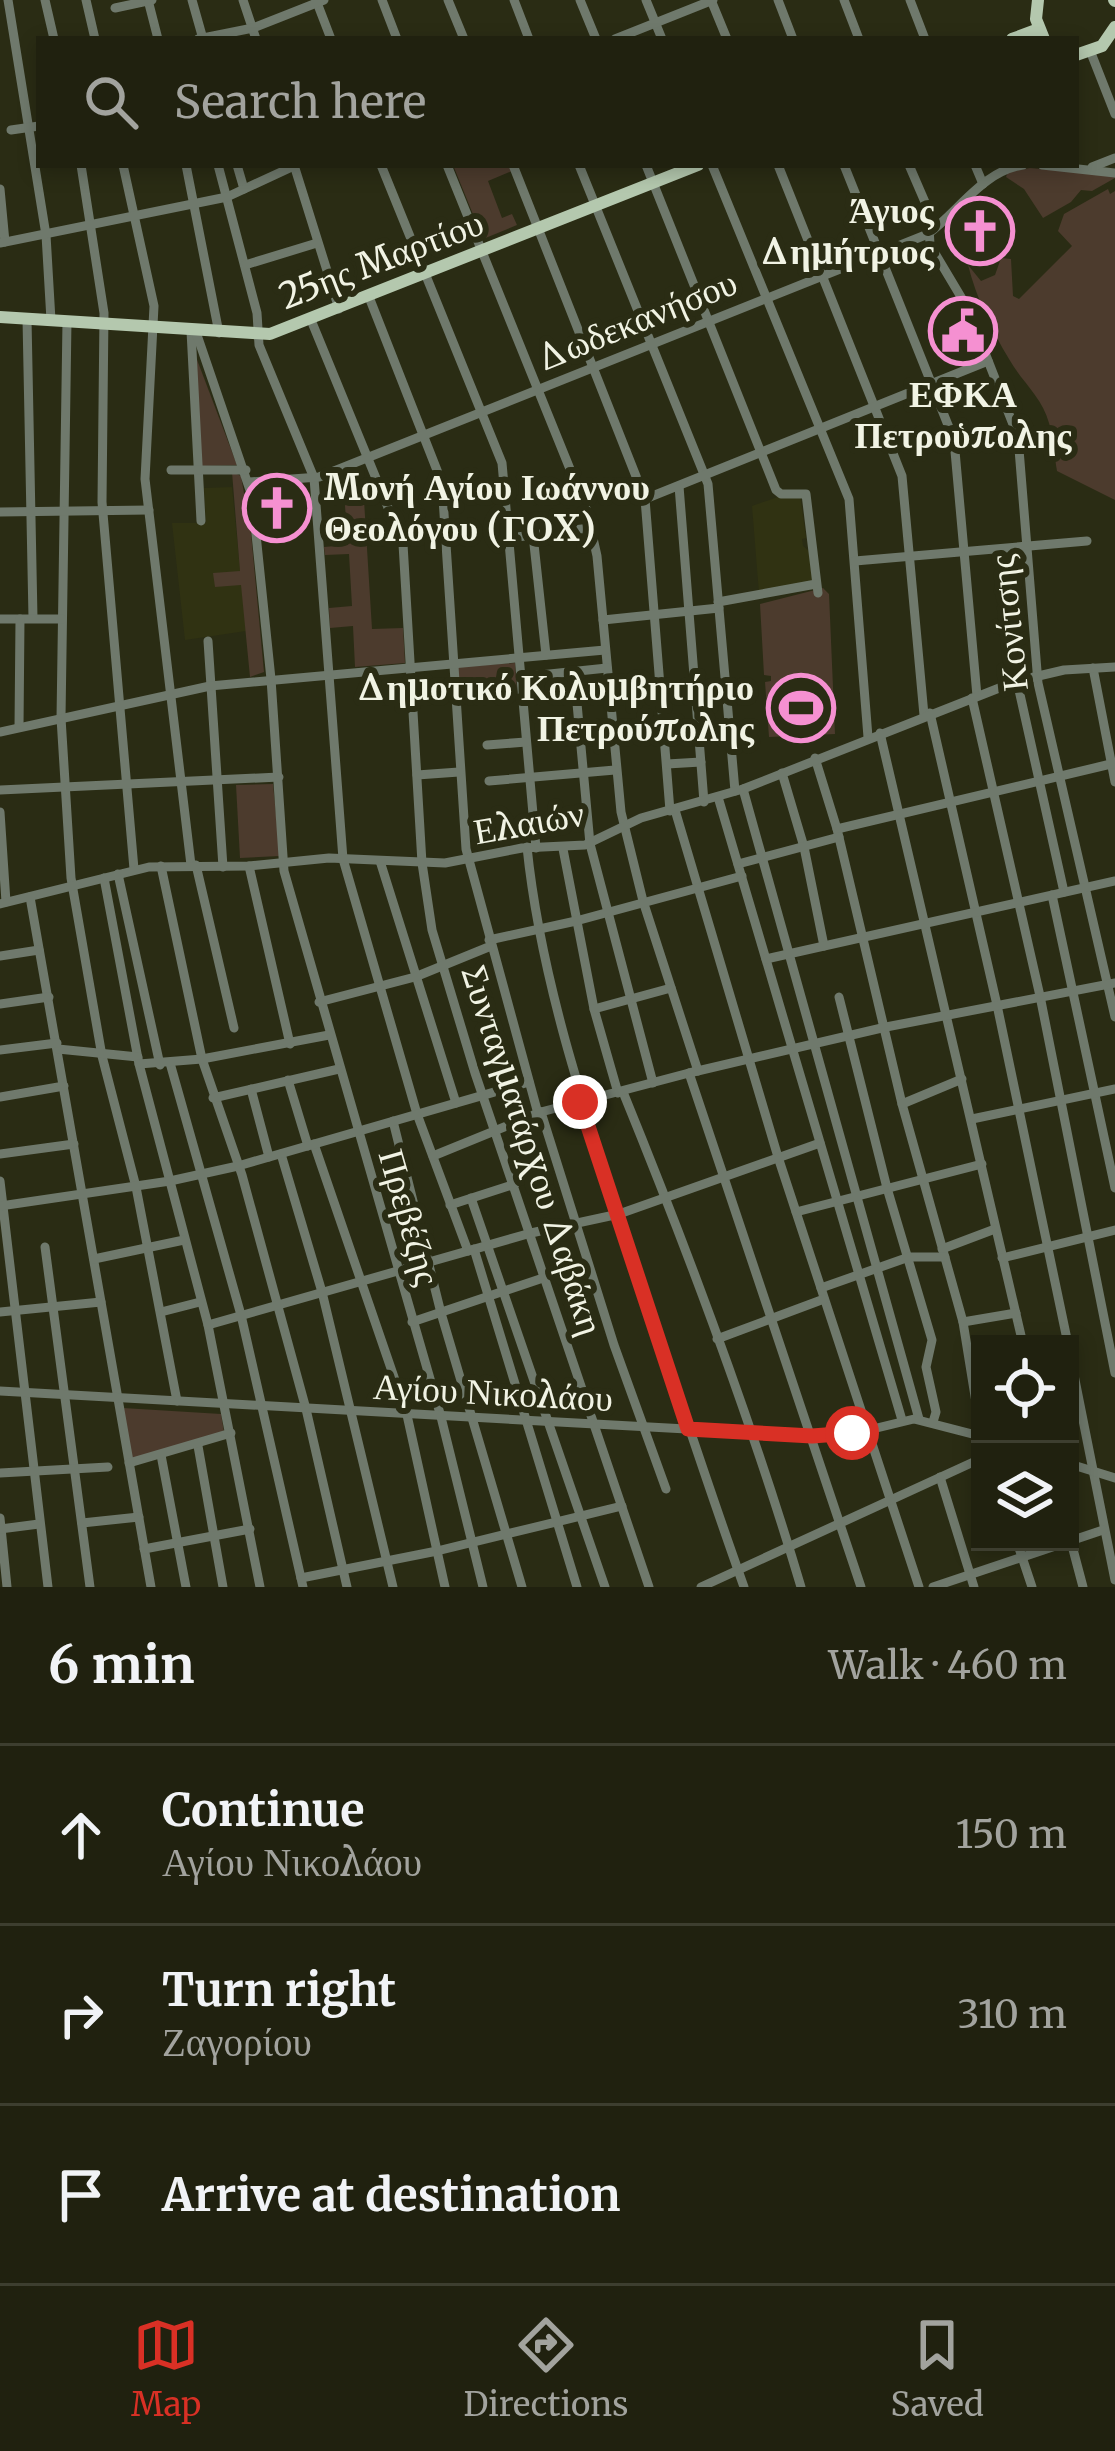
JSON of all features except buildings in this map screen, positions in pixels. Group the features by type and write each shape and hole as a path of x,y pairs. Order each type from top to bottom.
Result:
{"main road":[{"path":"1038,0 1041,34"},
{"path":"1083,54 1106,42 1115,27"},
{"name":"25ης Μαρτίου","path":"0,317 260,335 311,320 690,168"}],"street":[{"path":"8,0 34,127 11,130"},
{"path":"45,0 53,36"},
{"path":"86,0 93,36"},
{"path":"115,8 149,0 157,36"},
{"path":"192,0 200,36"},
{"path":"243,0 254,34 319,1 331,36"},
{"path":"382,0 396,36"},
{"path":"448,0 463,36"},
{"path":"514,0 529,36"},
{"path":"580,0 595,36"},
{"path":"646,0 661,36"},
{"path":"623,36 712,0 726,36"},
{"path":"778,0 792,36"},
{"path":"844,0 858,36"},
{"path":"910,0 924,36"},
{"path":"1083,54 1115,114"},
{"path":"1088,169 1115,158"},
{"path":"39,168 51,320"},
{"path":"81,168 104,324 103,510 134,869"},
{"path":"124,168 154,306 144,466 182,782 194,865 234,1028"},
{"path":"187,168 219,333"},
{"path":"219,168 262,354 314,478 344,859 417,1114 488,1296 577,1587"},
{"path":"238,168 244,189"},
{"path":"0,189 3,243 227,197 288,168"},
{"path":"295,168 339,309"},
{"path":"382,168 504,470 529,777 531,890 580,1102 744,1587"},
{"path":"449,168 587,512 624,826 723,1177 861,1587"},
{"path":"515,168 645,499 673,810 778,1157 919,1587"},
{"path":"580,168 710,496 739,790 762,857 919,1419"},
{"path":"603,620 817,589 806,494 778,493 647,168"},
{"path":"713,168 849,499 868,737"},
{"path":"779,168 902,476 927,714 997,1005 1066,1335"},
{"path":"845,168 954,440 975,697 1111,1327 1115,1373"},
{"path":"911,168 928,209 928,234"},
{"path":"976,168 983,184"},
{"name":"Δωδεκανήσου","path":"249,482 314,478 928,234 983,184 1010,168"},
{"path":"1076,168 1115,173"},
{"path":"928,209 950,215"},
{"name":"Κονίτσης","path":"928,234 963,298 1018,437 1037,674 1083,888 1112,983 1115,1017"},
{"path":"245,265 316,243"},
{"path":"369,297 442,483 468,860 536,1110 541,1112 614,1345 667,1489"},
{"path":"27,319 34,618"},
{"name":"Συνταγματάρχου Δαβάκη","path":"311,320 403,544 422,863 442,965 649,1587"},
{"path":"67,321 61,718 73,885 102,1056 136,1187 177,1401"},
{"path":"194,332 201,521"},
{"name":"Πρεβέζης","path":"194,332 249,482 271,679 284,871 442,1417 483,1587"},
{"path":"645,499 988,361"},
{"path":"171,470 246,470"},
{"path":"679,486 704,802"},
{"path":"0,512 149,510"},
{"path":"509,538 590,528"},
{"path":"533,535 546,655"},
{"path":"855,561 1087,541"},
{"path":"0,619 62,619"},
{"path":"19,728 20,619"},
{"path":"208,641 223,866"},
{"path":"0,732 210,686 605,650"},
{"name":"Ελαιών","path":"3,903 161,866 344,859 422,863 590,844 624,826 739,790 1037,674 1115,667"},
{"path":"521,676 607,668"},
{"path":"1094,668 1115,782"},
{"path":"574,671 590,844 653,1083"},
{"path":"1017,681 1040,781 1072,988 1115,1188"},
{"path":"880,733 1021,1335"},
{"path":"487,746 526,742"},
{"path":"815,758 838,833 902,1104 963,1322 971,1374"},
{"path":"667,764 701,762"},
{"path":"738,864 898,814 1113,763"},
{"path":"489,781 615,770"},
{"path":"418,775 459,772"},
{"path":"782,773 804,847 824,946"},
{"path":"0,790 279,777"},
{"path":"718,797 902,1420"},
{"path":"0,812 3,903"},
{"path":"563,849 594,1009 621,1093 666,1197 801,1587"},
{"path":"380,861 457,1103"},
{"path":"161,866 202,1059 238,1166 307,1409 347,1587"},
{"path":"249,866 290,1044"},
{"path":"118,874 165,1064 203,1173 241,1315 302,1582 622,1506"},
{"path":"319,1002 415,977 490,943 742,876"},
{"path":"104,878 138,1060 226,1404 260,1587"},
{"path":"766,959 1115,881"},
{"path":"30,897 151,1587"},
{"path":"0,956 39,950"},
{"path":"433,1156 541,1112 694,1072 886,1027 1112,983"},
{"path":"594,1009 670,988"},
{"path":"839,997 887,1188 932,1340 926,1367 933,1422"},
{"path":"0,1004 49,998"},
{"path":"0,1050 57,1046 165,1064 329,1035"},
{"path":"213,1097 339,1069"},
{"path":"902,1104 962,1079"},
{"path":"288,1080 406,1415 445,1587"},
{"path":"2,1205 136,1187 238,1166 529,1082"},
{"path":"0,1097 64,1086"},
{"path":"250,1089 322,1292 393,1587"},
{"path":"972,1119 1115,1089"},
{"path":"393,1121 441,1313 522,1587"},
{"path":"208,1324 531,1233 619,1214 820,1143"},
{"path":"0,1154 74,1144"},
{"path":"796,1212 982,1164"},
{"path":"0,1180 48,1587"},
{"path":"450,1204 515,1184"},
{"path":"471,1198 605,1587"},
{"path":"717,1339 859,1275 908,1257 943,1253 995,1229"},
{"path":"1002,1258 1115,1230"},
{"path":"94,1259 184,1240"},
{"path":"45,1247 90,1587"},
{"path":"412,1322 546,1277"},
{"path":"0,1312 101,1302"},
{"path":"161,1312 200,1302"},
{"path":"963,1322 1016,1313"},
{"path":"614,1345 629,1339"},
{"name":"Αγίου Νικολάου","path":"0,1391 812,1436 867,1431 919,1419 971,1430"},
{"path":"1079,1399 1115,1580"},
{"path":"129,1463 232,1433"},
{"path":"197,1446 223,1587"},
{"path":"161,1455 186,1587"},
{"path":"701,1587 971,1463"},
{"path":"0,1473 108,1467"},
{"path":"1079,1467 1115,1478"},
{"path":"940,1477 972,1581"},
{"path":"82,1523 139,1517"},
{"path":"0,1518 7,1587"},
{"path":"0,1529 40,1524"},
{"path":"144,1549 250,1529"},
{"path":"1079,1538 1103,1530"},
{"path":"1020,1551 1032,1587"},
{"path":"933,1587 972,1581 1041,1551"},
{"path":"1074,1551 1083,1587"}],"shaded area":[{"path":"454,168 511,168 488,181 502,218 512,214 517,225 483,239"},
{"path":"1030,168 1115,178 1092,191 1081,190 1071,202 1043,218 1024,189 1006,177 1008,172"},
{"path":"1108,189 1110,194 1115,191 1115,500 1057,471 1046,414 997,337 968,265 981,281 995,275 1001,258 1011,259 1013,296 1019,299 1072,246 1058,231 1064,214"},
{"path":"196,357 237,465 200,466"},
{"path":"232,472 241,476 251,534 264,672 250,677 241,585 215,587 213,573 240,571"},
{"path":"232,487 246,631 185,640 172,523 206,523 204,488"},
{"path":"800,495 803,546 809,551 813,582 759,593 752,506"},
{"path":"364,500 372,629 403,628 405,663 355,667 353,626 330,628 329,608 352,606 349,554 325,555 324,547 348,545 345,506"},
{"path":"823,588 829,594 835,734 769,737 765,682 771,676 764,675 760,604"},
{"path":"515,663 517,693 460,698 457,667"},
{"path":"273,784 280,856 240,858 236,785"},
{"path":"123,1408 221,1414 224,1432 131,1459"}],"place":[{"name":"Άγιος Δημήτριος","path":"980,231"},
{"name":"ΕΦΚΑ Πετροὑπολης","path":"963,331"},
{"name":"Μονή Αγίου Ιωάννου Θεολόγου (ΓΟΧ)","path":"277,508"},
{"name":"Δημοτικό Κολυμβητήριο Πετρούπολης","path":"801,708"}],"route":[{"path":"580,1102 688,1429 812,1436 852,1433"}]}
